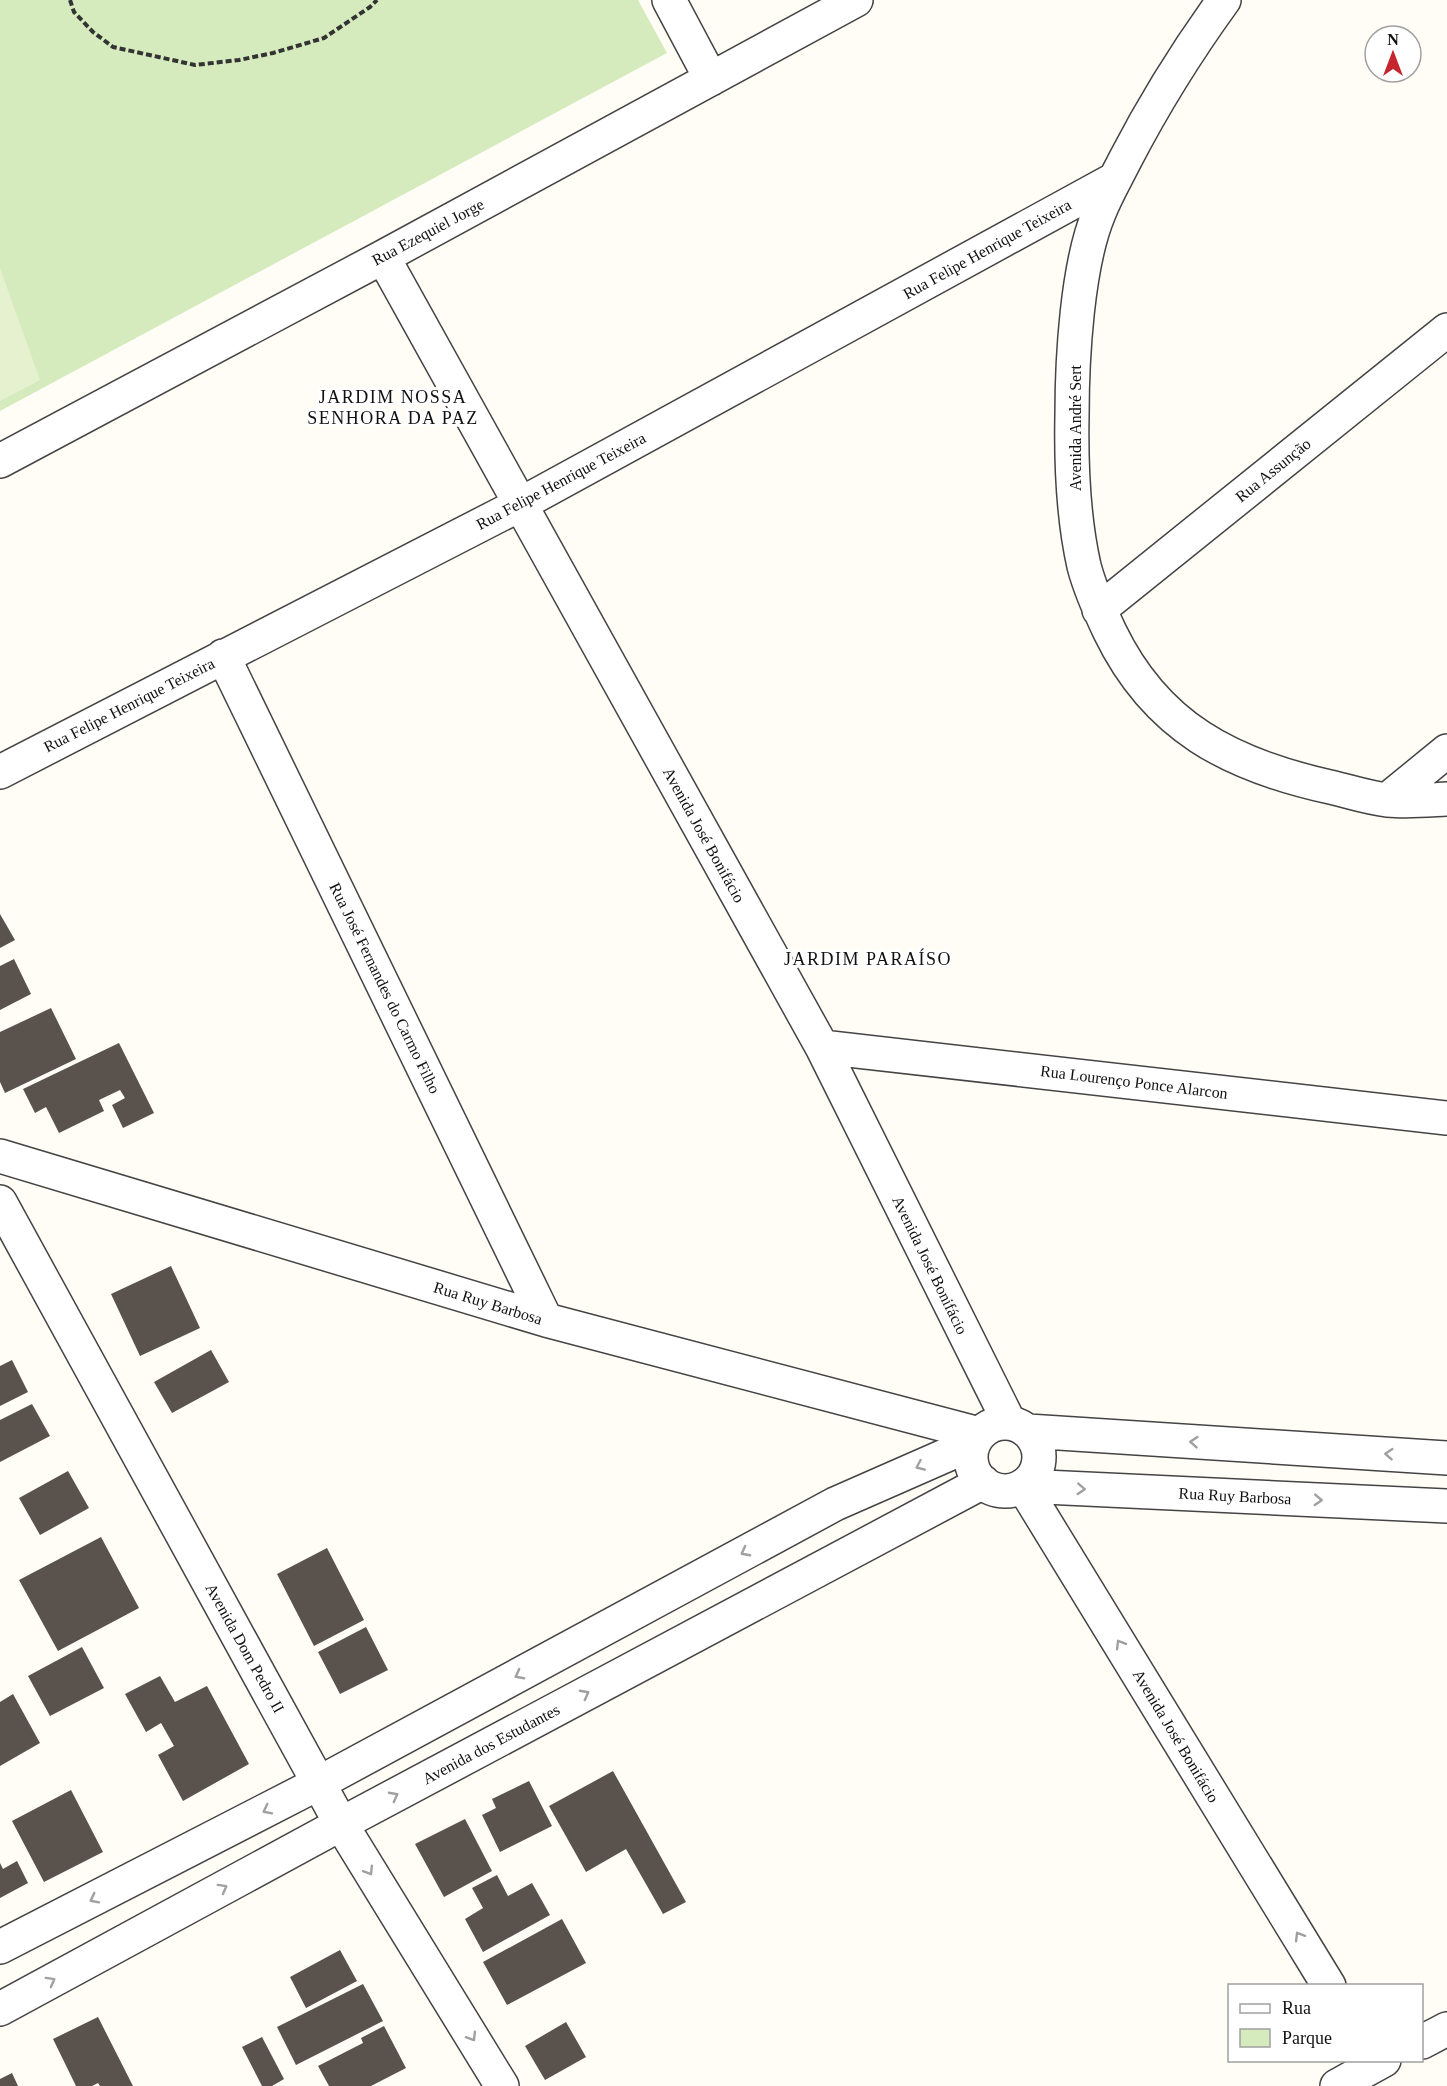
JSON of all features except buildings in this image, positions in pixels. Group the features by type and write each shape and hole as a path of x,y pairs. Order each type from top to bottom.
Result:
{"street":[{"path":"669,0 711,79"},
{"name":"Rua Ezequiel Jorge","path":"0,461 856,0"},
{"name":"Avenida André Sert","path":"1224,0 1151,110 1098,215 1087,255 1077,328 1072,398 1071,470 1078,535 1085,569 1099,610 1121,655 1150,694 1171,715 1204,741 1248,764 1305,782 1387,800 1447,800"},
{"name":"Rua Felipe Henrique Teixeira","path":"0,772 519,505 1115,179"},
{"name":"Avenida José Bonifácio","path":"383,256 519,505 822,1047 998,1433"},
{"name":"Rua Assunção","path":"1099,610 1447,330"},
{"name":"Rua José Fernandes do Carmo Filho","path":"223,656 546,1320"},
{"path":"1387,800 1447,751"},
{"name":"Rua Lourenço Ponce Alarcon","path":"822,1047 1447,1118"},
{"name":"Rua Ruy Barbosa","path":"0,1156 546,1320 998,1433 1447,1458"},
{"name":"Avenida Dom Pedro II","path":"0,1202 341,1824 502,2086"},
{"path":"0,1947 320,1783 835,1504 998,1433 1035,1439 1039,1449 1037,1470 1023,1486 1002,1491 992,1488 976,1474 971,1453 998,1433"},
{"name":"Avenida dos Estudantes","path":"0,2009 341,1824 983,1482"},
{"name":"Avenida José Bonifácio","path":"1023,1486 1328,1984"},
{"name":"Rua Ruy Barbosa","path":"1023,1486 1447,1506"},
{"path":"1423,2041 1447,2029"},
{"path":"1337,2086 1381,2068"}],"path":[{"path":"70,0 74,12 93,32 113,46 195,65 273,53 324,38 377,0"}],"green space":[{"path":"0,0 638,0 667,53 0,411"},
{"path":"0,268 40,380 0,401"}],"district":[{"name":"JARDIM NOSSA SENHORA DA PAZ","path":"393,407"},
{"name":"JARDIM PARAÍSO","path":"868,959"}]}
